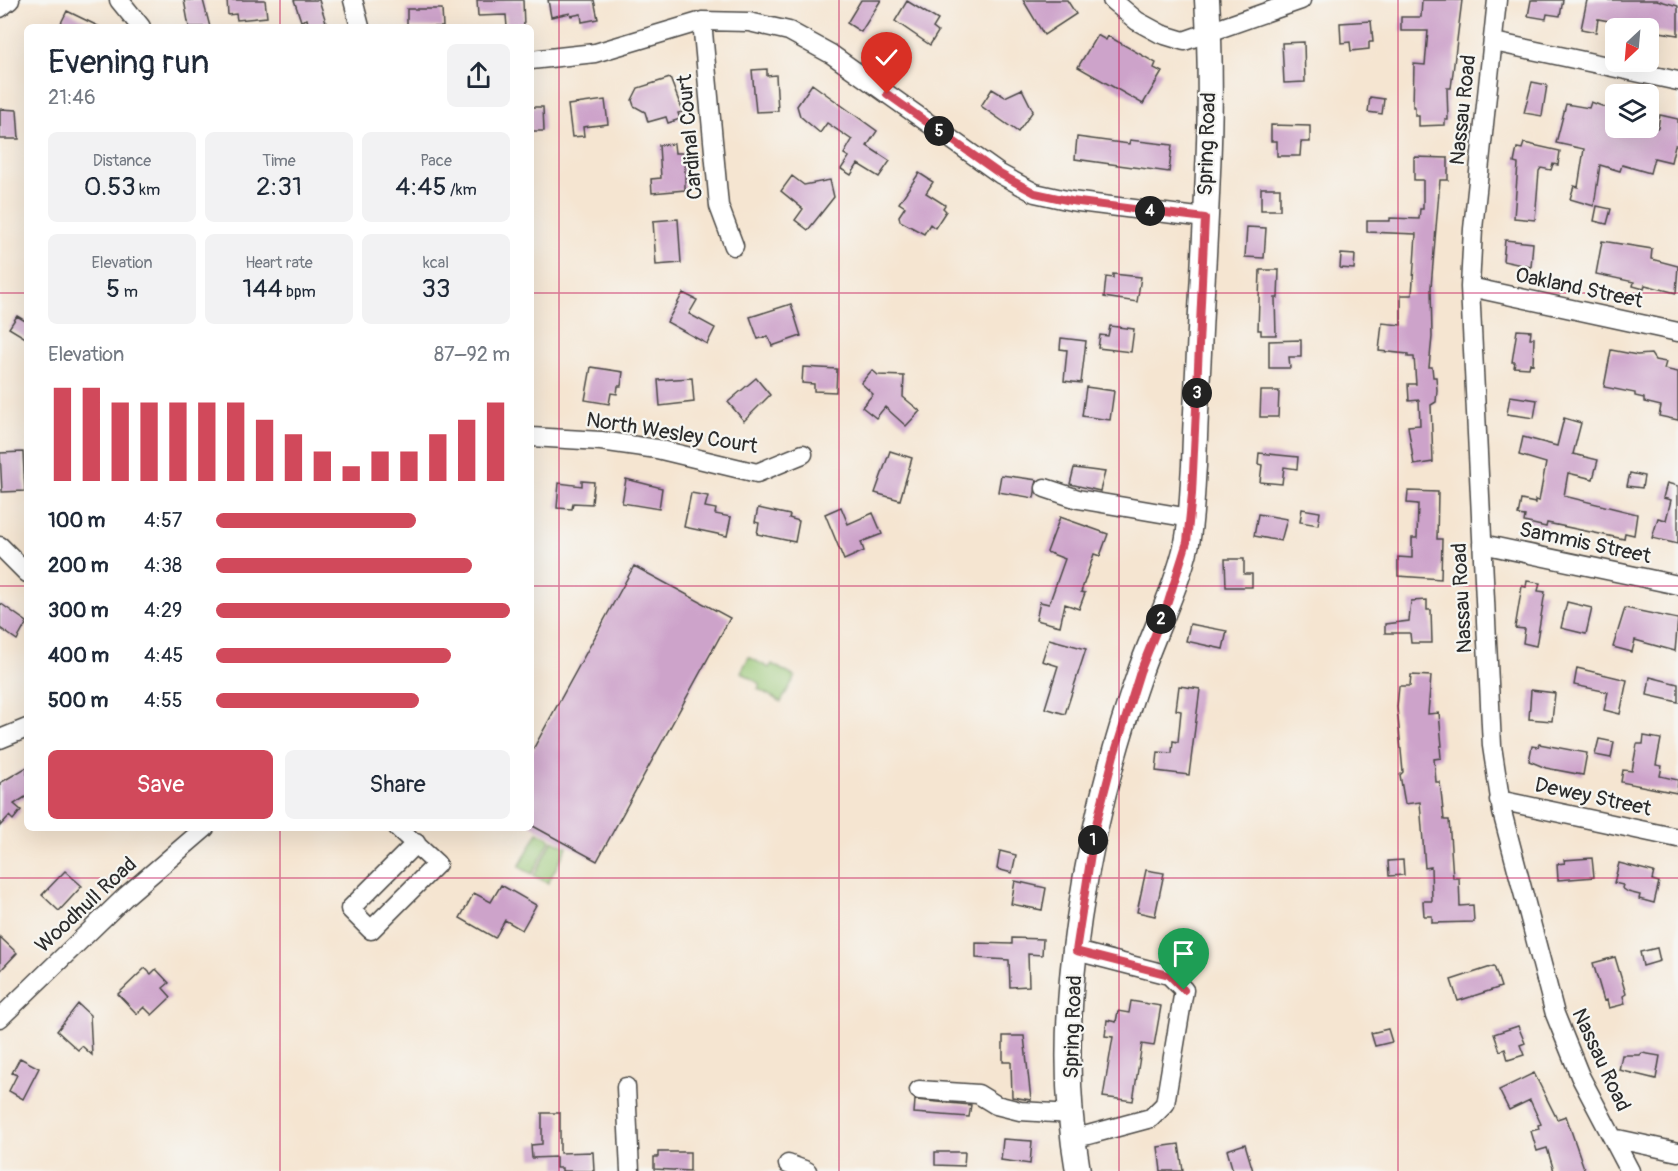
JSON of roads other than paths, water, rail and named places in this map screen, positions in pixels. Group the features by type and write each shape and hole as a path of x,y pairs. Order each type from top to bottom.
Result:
{"main road":[{"name":"Spring Road","path":"1078,1171 1073,1139 1070,1008 1081,908 1101,807 1140,672 1168,602 1187,542 1190,518 1205,218 1209,32 1207,0"}],"street":[{"path":"0,8 10,0"},
{"path":"119,0 139,24"},
{"path":"353,0 359,24"},
{"path":"1112,0 1137,21 1184,41 1301,0"},
{"name":"Nassau Road","path":"1497,0 1473,229 1470,287 1492,746 1499,800 1555,1014 1580,1076 1630,1171"},
{"path":"534,60 595,53 702,21 749,22 789,31 831,54 1000,174 1035,193 1071,201 1205,218"},
{"name":"Cardinal Court","path":"702,21 719,206 734,246"},
{"path":"1494,42 1678,81"},
{"name":"Oakland Street","path":"1470,287 1678,332"},
{"name":"North Wesley Court","path":"534,437 601,441 646,448 757,473 802,454"},
{"path":"1045,488 1078,499 1190,518"},
{"name":"Sammis Street","path":"1482,544 1678,585"},
{"path":"0,546 24,570"},
{"path":"0,739 24,729"},
{"name":"Dewey Street","path":"1499,800 1678,838"},
{"name":"Woodhull Road","path":"0,1018 126,896 202,831"},
{"path":"402,831 416,843 437,864 371,930 350,909 416,843"},
{"path":"1073,1139 1151,1118 1165,1104 1184,990 1169,975 1076,951"},
{"path":"626,1087 630,1171"},
{"path":"919,1090 978,1094 996,1105 1020,1111 1072,1114"},
{"path":"1613,1138 1678,1152"},
{"path":"789,1164 807,1171"}]}
